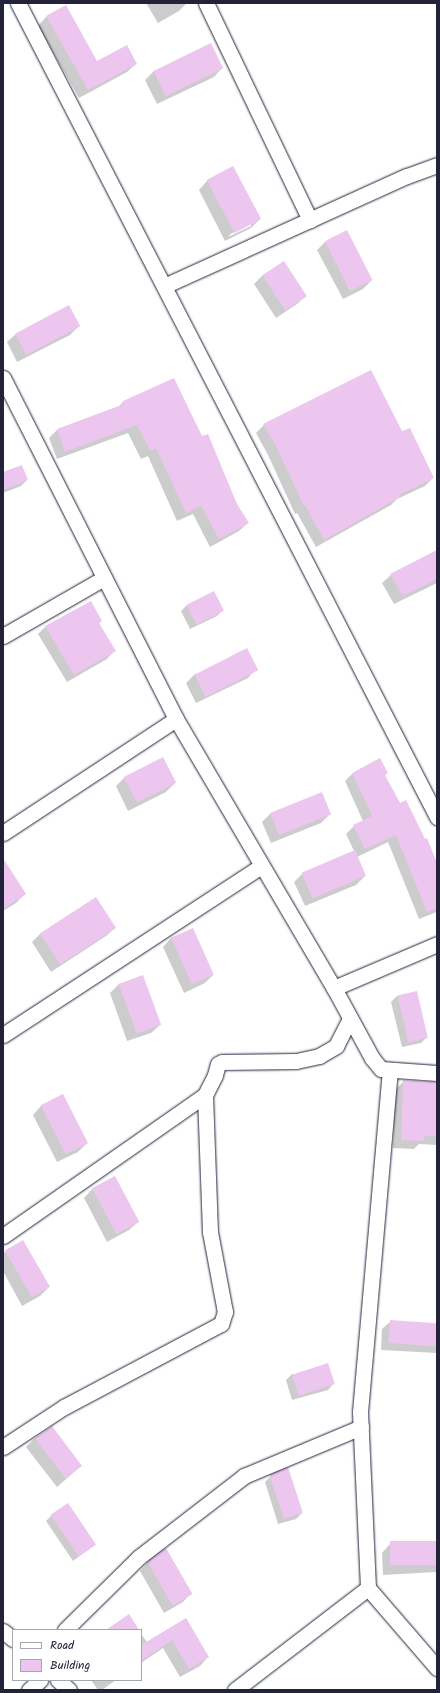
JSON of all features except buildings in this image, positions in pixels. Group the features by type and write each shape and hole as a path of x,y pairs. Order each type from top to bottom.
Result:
{"street":[{"path":"18,3 437,817"},
{"path":"206,3 310,220"},
{"path":"164,286 407,176 437,165"},
{"path":"3,378 6,394 104,578 176,719 334,988 372,1058 381,1069 390,1071 437,1073"},
{"path":"3,636 104,578"},
{"path":"3,833 176,719"},
{"path":"3,1035 261,866"},
{"path":"334,988 437,944"},
{"path":"3,1447 64,1407 221,1324 224,1319 225,1312 210,1232 205,1095 220,1063 296,1061 319,1056 336,1046 350,1018"},
{"path":"390,1071 360,1412 368,1588 435,1663"},
{"path":"3,1236 205,1095"},
{"path":"66,1629 139,1557 244,1476 361,1428"},
{"path":"235,1690 368,1588"},
{"path":"3,1630 12,1639"},
{"path":"29,1690 39,1681"},
{"path":"59,1681 69,1690"}]}
